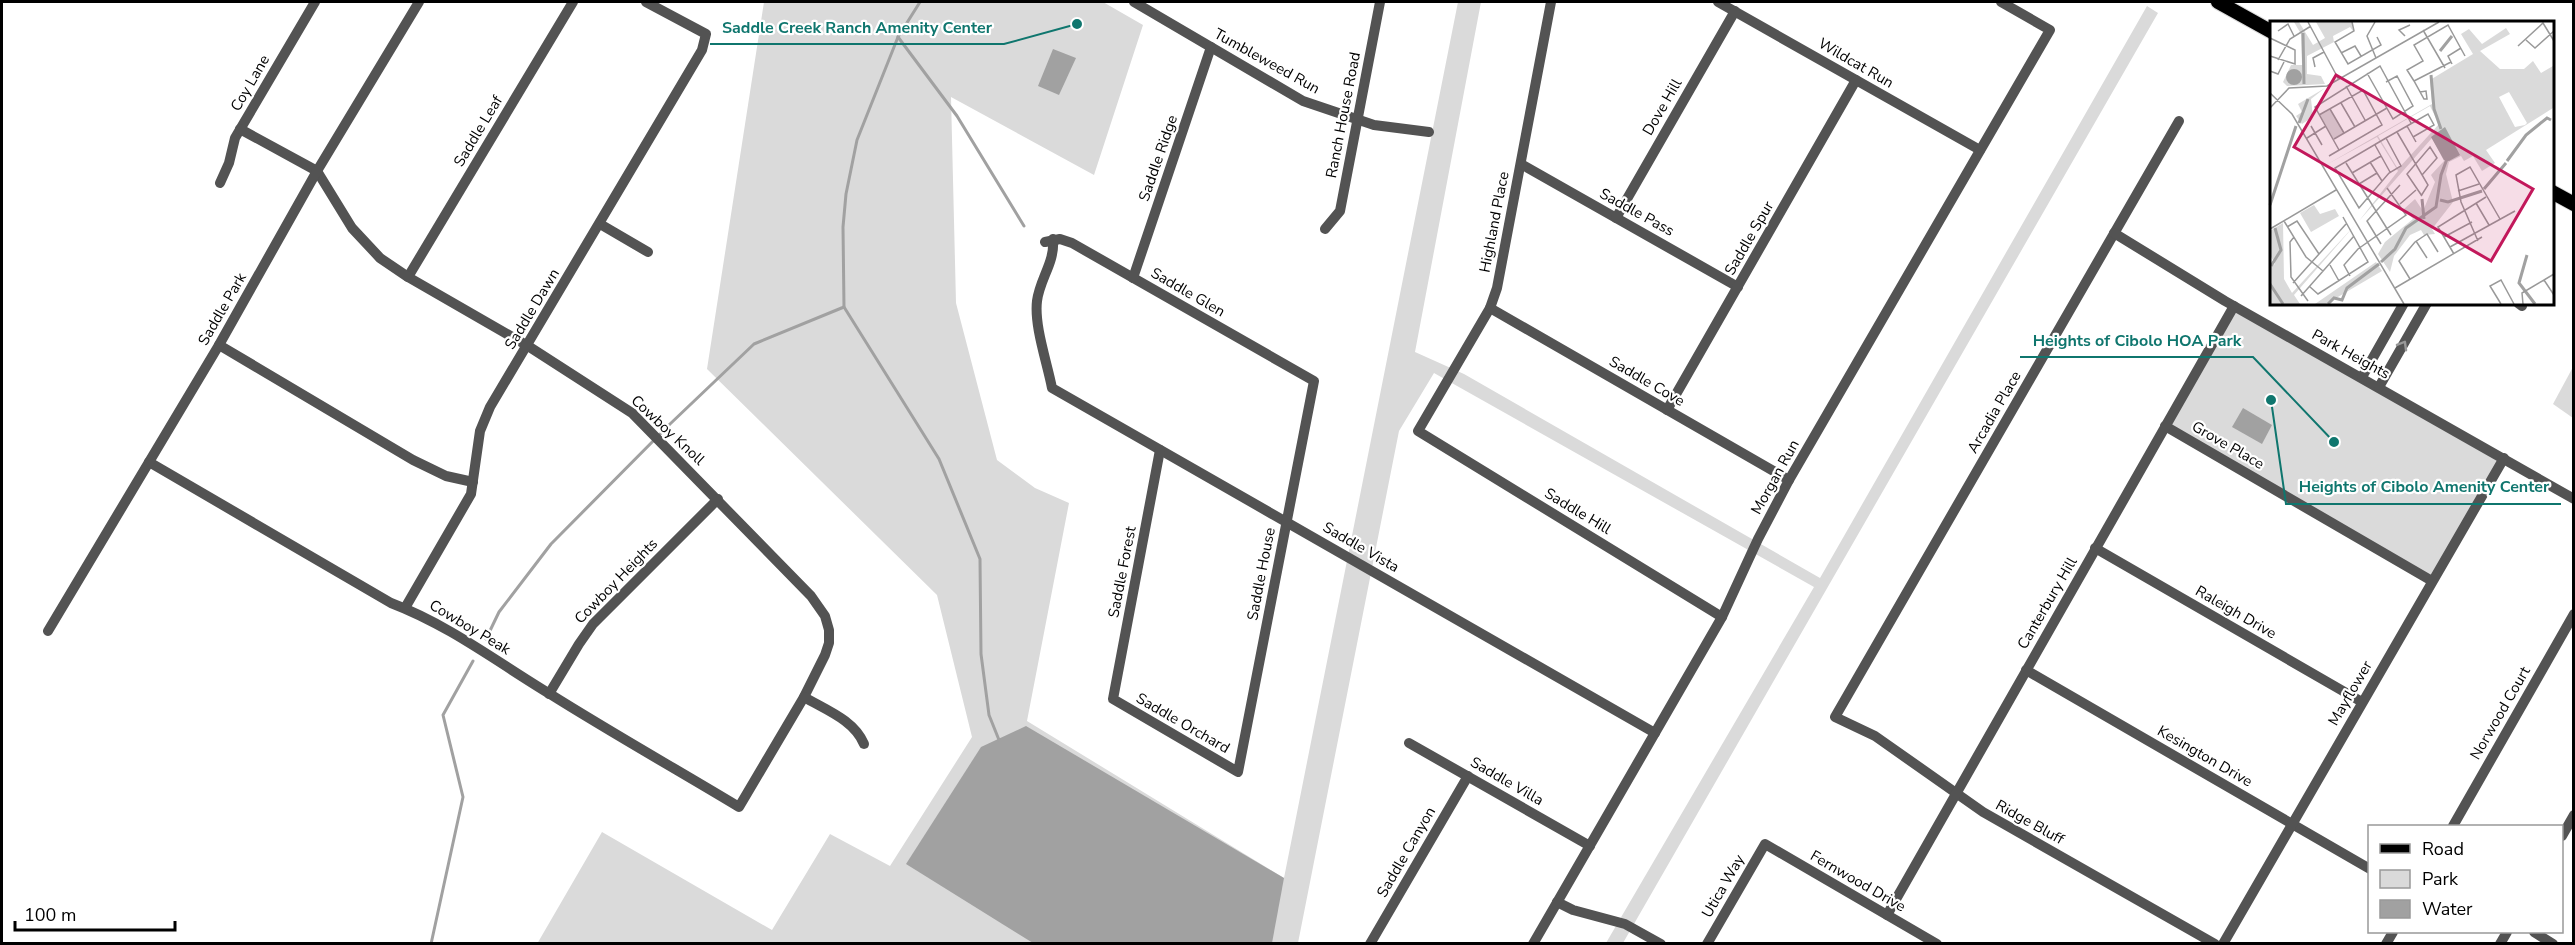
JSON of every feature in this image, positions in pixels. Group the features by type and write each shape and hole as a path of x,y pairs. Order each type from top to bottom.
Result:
{"main road":[{"path":"2218,2 2270,31"},
{"path":"2554,193 2574,204"}],"street":[{"name":"Coy Lane","path":"220,183 229,163 235,138 315,2"},
{"name":"Saddle Park","path":"48,631 219,345 317,171 419,2"},
{"name":"Saddle Leaf","path":"408,277 573,2"},
{"name":"Saddle Dawn","path":"405,608 466,504 473,482 484,419 702,50 706,34 646,2"},
{"name":"Tumbleweed Run","path":"1134,2 1303,101 1374,125 1429,132"},
{"name":"Ranch House Road","path":"1324,229 1340,211 1380,2"},
{"name":"Highland Place","path":"1418,431 1490,308 1497,288 1551,2"},
{"name":"Wildcat Run","path":"1718,2 1980,150"},
{"name":"Morgan Run","path":"1533,944 1722,616 1789,480 2050,30 2002,2"},
{"name":"Dove Hill","path":"1616,218 1735,11"},
{"name":"Saddle Ridge","path":"1133,278 1211,47"},
{"name":"Saddle Spur","path":"1667,410 1856,80"},
{"name":"Arcadia Place","path":"1835,717 2179,121"},
{"name":"Cowboy Knoll","path":"240,129 317,171 352,228 380,258 408,277 528,346 632,413 811,596 825,616 830,643 804,697 740,807"},
{"name":"Saddle Pass","path":"1521,164 1738,287"},
{"path":"600,224 648,252"},
{"name":"Park Heights","path":"2114,233 2234,306 2574,499"},
{"name":"Saddle Glen","path":"1052,388 1037,304 1041,286 1052,261 1049,241 1060,239 1072,243 1314,381"},
{"path":"2362,377 2403,304"},
{"path":"2379,387 2426,304"},
{"name":"Canterbury Hill","path":"1887,915 2234,306"},
{"name":"Saddle Cove","path":"1490,308 1789,480"},
{"path":"219,345 413,460 446,476 473,482"},
{"name":"Saddle House","path":"1238,772 1314,381"},
{"name":"Saddle Vista","path":"1052,388 1656,733"},
{"name":"Grove Place","path":"2165,426 2432,580"},
{"name":"Saddle Hill","path":"1418,431 1722,616"},
{"name":"Saddle Forest","path":"1113,699 1160,450"},
{"name":"Mayflower","path":"2223,944 2504,458"},
{"name":"Cowboy Peak","path":"150,462 391,603 449,629 549,694 740,807"},
{"name":"Cowboy Heights","path":"549,694 593,624 718,499"},
{"name":"Raleigh Drive","path":"2095,548 2362,702"},
{"name":"Norwood Court","path":"2453,825 2574,614"},
{"name":"Kesington Drive","path":"2026,670 2368,868"},
{"path":"804,697 847,722 859,732 864,744"},
{"name":"Saddle Orchard","path":"1113,699 1238,772"},
{"name":"Ridge Bluff","path":"1835,717 1875,736 1983,813 2215,944"},
{"name":"Saddle Villa","path":"1409,743 1590,846"},
{"name":"Saddle Canyon","path":"1370,944 1468,776"},
{"path":"2563,834 2574,814"},
{"name":"Fernwood Drive","path":"1765,844 1937,944"},
{"name":"Utica Way","path":"1707,944 1765,844"},
{"path":"1557,902 1574,910 1625,924 1660,944"},
{"path":"2536,933 2551,943"}],"green space":[{"path":"764,2 1103,2 1143,25 1094,175 951,97 956,303 997,460 1035,488 1069,503 1027,721 1284,878 1458,2 1481,2 1415,352 1464,374 1820,578 2147,6 2158,13 1623,943 1606,943 1814,587 1434,373 1399,431 1298,943 537,944 602,832 772,930 830,834 890,866 972,737 937,595 707,369"},
{"path":"2234,306 2504,458 2432,581 2165,426"},
{"path":"2573,367 2573,418 2553,404"}],"water":[{"path":"1053,49 1076,58 1059,95 1038,86"},
{"path":"2243,408 2272,425 2262,444 2232,427"},
{"path":"1026,726 1284,878 1272,943 1033,943 906,864 981,747"}],"waterway":[{"path":"920,2 898,37 857,140 846,194 843,227 844,307 939,459 980,559 981,654 989,715 999,740"},
{"path":"898,37 957,116 1024,226"},
{"path":"486,639 499,612 551,544 670,424 754,344 844,307"},
{"path":"431,944 463,797 443,715 473,661"}],"place":[{"name":"Saddle Creek Ranch Amenity Center","path":"1077,24"},
{"name":"Heights of Cibolo Amenity Center","path":"2271,400"},
{"name":"Heights of Cibolo HOA Park","path":"2334,442"}]}
